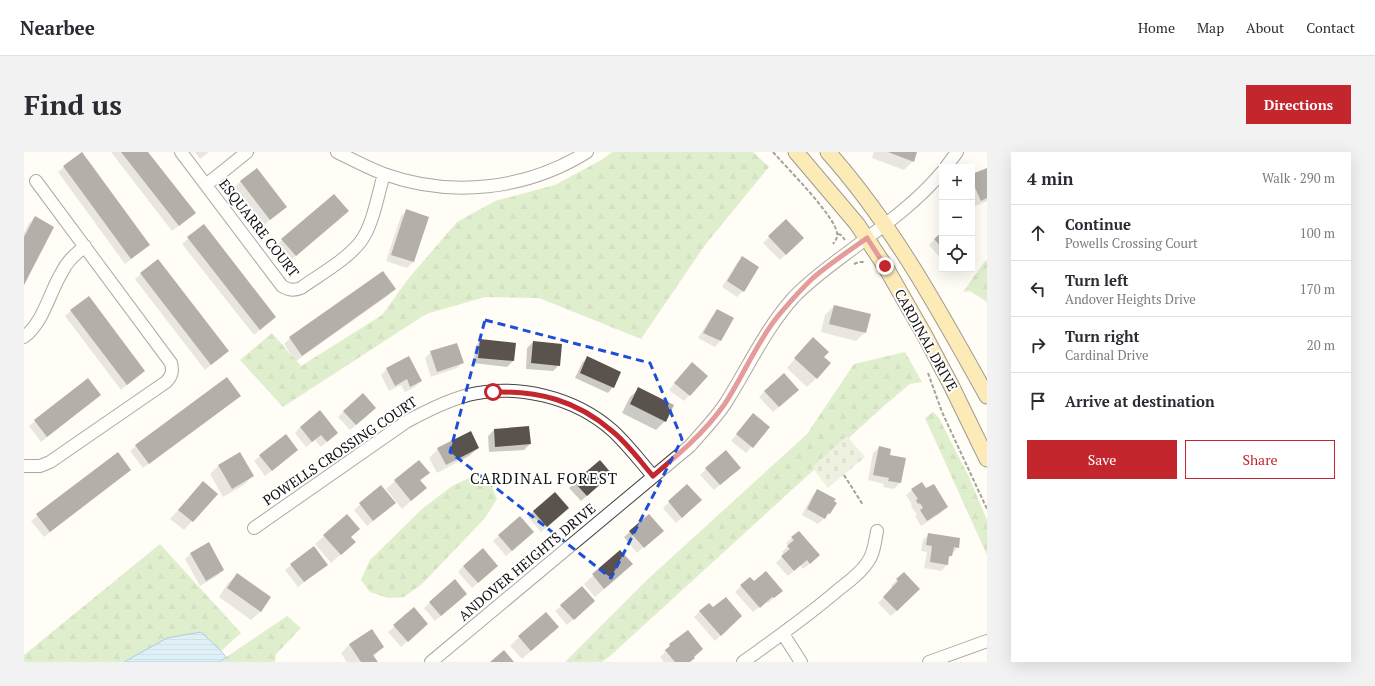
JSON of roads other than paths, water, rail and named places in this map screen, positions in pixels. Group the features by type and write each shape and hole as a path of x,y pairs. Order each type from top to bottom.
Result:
{"main road":[{"name":"CARDINAL DRIVE","path":"796,152 867,238 885,266 951,385 987,459"},
{"name":"CARDINAL DRIVE","path":"828,152 871,204 885,224 917,274 987,396"}],"street":[{"name":"ESQUARRE COURT","path":"181,152 282,286 288,290 301,288 352,251 368,228 384,174"},
{"path":"206,185 247,152"},
{"path":"337,152 357,163 406,181 432,186 458,188 511,184 552,170 587,152"},
{"path":"948,164 957,152"},
{"name":"ANDOVER HEIGHTS DRIVE","path":"431,662 690,446 725,404 761,341 776,318 794,297 814,277 909,206 928,189 939,176"},
{"path":"24,466 40,466 50,462 166,382 171,376 172,370 171,363 36,181"},
{"path":"24,336 30,332 38,321 62,271 69,261 85,246"},
{"name":"POWELLS CROSSING COURT","path":"254,528 406,422 427,411 469,395 493,392 516,392 535,394 560,400 599,420 628,446 653,476"},
{"path":"743,662 826,601 865,566 873,552 877,531"},
{"path":"783,634 801,662"},
{"path":"929,662 987,641"}],"water":[{"path":"201,632 226,657 219,662 124,662 167,638"}],"district":[{"name":"CARDINAL FOREST","path":"544,479"}]}
